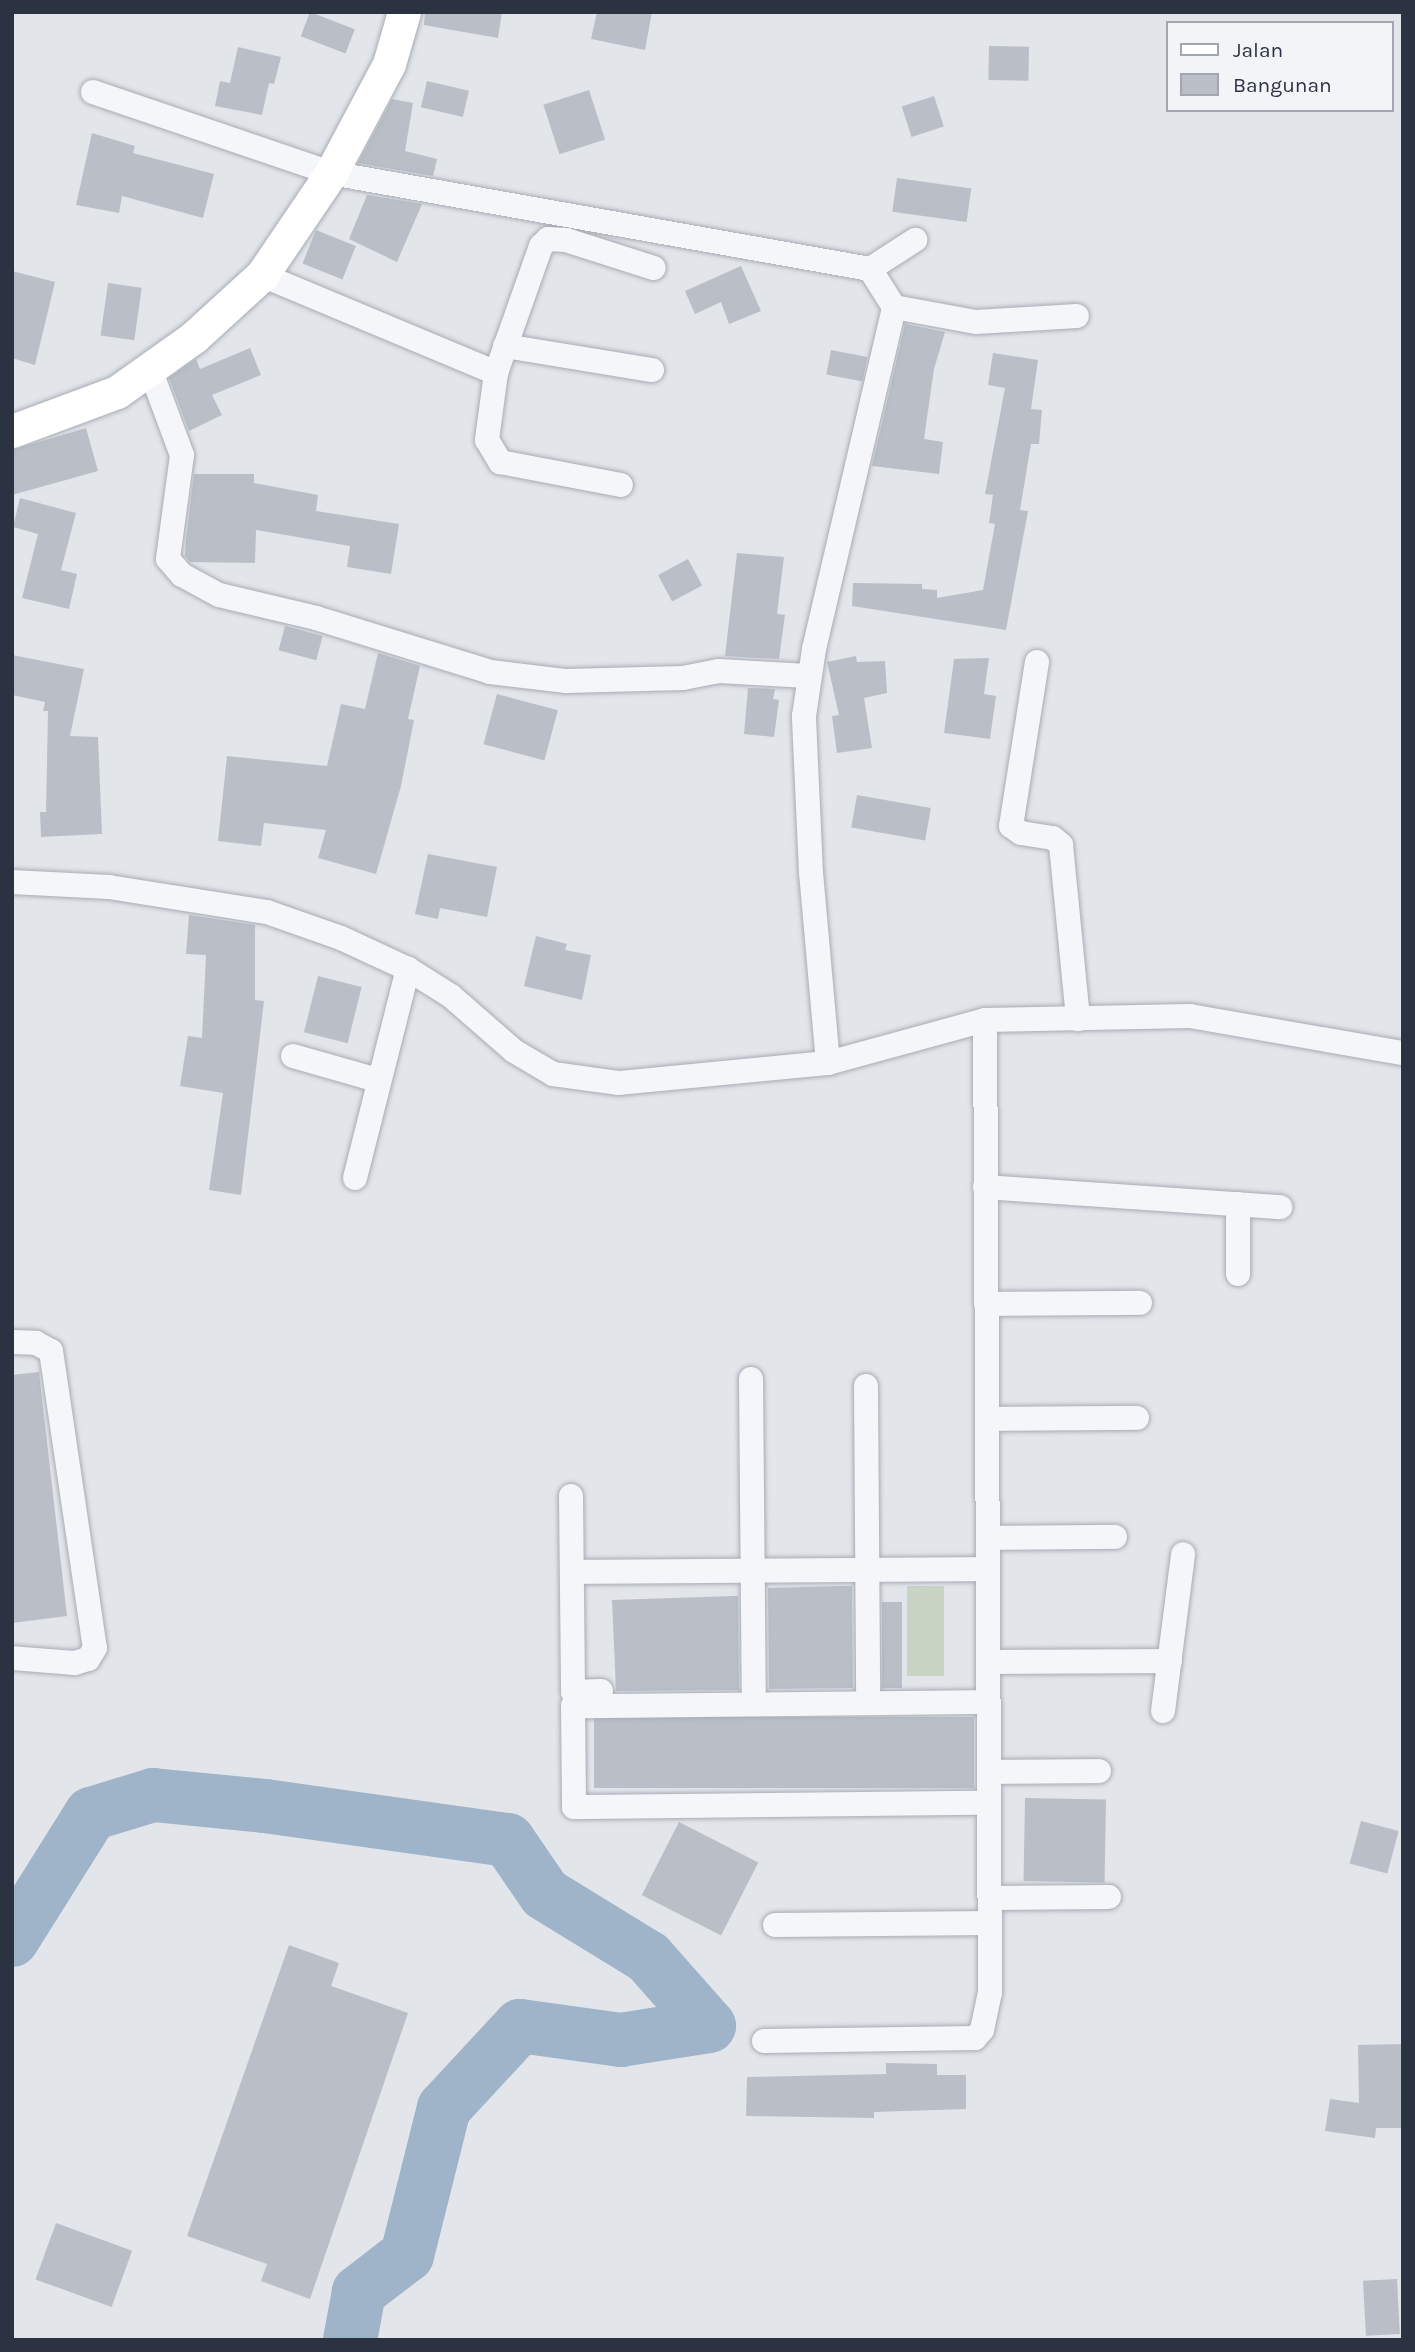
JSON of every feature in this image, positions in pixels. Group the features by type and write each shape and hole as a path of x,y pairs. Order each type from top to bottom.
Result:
{"street":[{"path":"12,431 89,405 150,369 262,275 331,173 390,64 404,12"},
{"path":"93,92 331,173 870,270 915,240"},
{"path":"621,485 499,462 487,440 496,373 541,246 548,240 566,240 654,268"},
{"path":"828,1063 811,873 804,716 808,676 894,307 870,270"},
{"path":"262,275 496,373"},
{"path":"894,307 976,322 1077,316"},
{"path":"505,346 652,370"},
{"path":"150,369 182,455 168,559 182,575 219,594 316,618 490,672 566,681 683,678 719,671 808,676"},
{"path":"1037,662 1011,826 1021,833 1053,838 1061,845 1078,1018"},
{"path":"12,882 109,887 267,912 341,938 408,969 451,996 514,1051 553,1074 619,1083 828,1063 985,1020 1190,1016 1403,1053"},
{"path":"355,1178 377,1080 408,969"},
{"path":"764,2041 975,2038 982,2029 990,1993 985,1020"},
{"path":"293,1056 377,1080"},
{"path":"985,1187 1280,1207"},
{"path":"1238,1204 1238,1274"},
{"path":"986,1304 1140,1303"},
{"path":"12,1342 36,1343 51,1352 94,1648 88,1659 75,1663 12,1658"},
{"path":"751,1378 754,1697"},
{"path":"866,1386 868,1696"},
{"path":"987,1419 1137,1418"},
{"path":"571,1496 573,1692 754,1697 988,1695"},
{"path":"988,1538 1115,1537"},
{"path":"1163,1711 1183,1554"},
{"path":"572,1572 988,1569"},
{"path":"989,1662 1170,1661"},
{"path":"754,1697 573,1706 574,1807 989,1803"},
{"path":"989,1772 1099,1771"},
{"path":"990,1898 1109,1897"},
{"path":"775,1925 990,1923"}],"green space":[{"path":"907,1586 944,1586 944,1676 907,1676"}],"building":[{"path":"310,12 355,29 345,53 301,36"},
{"path":"425,12 502,12 498,38 424,25"},
{"path":"597,12 652,12 645,50 591,39"},
{"path":"989,46 1029,47 1028,81 988,80"},
{"path":"238,47 281,57 274,84 269,83 262,115 215,106 220,81 230,83"},
{"path":"427,81 469,91 463,117 421,107"},
{"path":"589,90 605,139 559,154 543,105"},
{"path":"934,96 944,126 912,137 902,107"},
{"path":"392,99 413,103 405,151 437,159 433,176 358,163"},
{"path":"92,133 135,146 133,153 214,174 203,218 122,196 119,213 76,205"},
{"path":"897,178 971,188 967,222 892,212"},
{"path":"367,195 422,204 397,262 349,239"},
{"path":"316,230 356,246 342,279 303,263"},
{"path":"741,266 761,311 729,324 721,302 695,314 685,291"},
{"path":"12,271 55,282 35,365 12,358"},
{"path":"108,283 142,288 134,340 101,335"},
{"path":"905,324 945,332 934,369 924,439 943,442 939,474 872,466"},
{"path":"250,348 261,375 212,395 222,415 189,431 169,378 196,359 200,369"},
{"path":"831,350 867,357 863,382 826,375"},
{"path":"993,353 1038,360 1031,409 1042,410 1039,444 1031,444 1020,510 1028,511 1006,630 852,606 853,583 922,584 922,589 937,590 937,598 983,590 995,524 989,523 993,495 985,494 1005,388 988,385"},
{"path":"86,428 98,471 12,495 12,450"},
{"path":"194,474 254,474 254,483 318,495 316,511 399,524 391,574 347,567 350,546 256,530 255,563 190,562 185,556"},
{"path":"20,498 76,513 61,570 77,574 69,609 22,598 38,534 13,527"},
{"path":"737,553 784,557 777,614 785,615 779,659 725,656"},
{"path":"688,559 702,585 672,601 658,575"},
{"path":"285,626 323,636 316,660 279,650"},
{"path":"378,653 420,666 408,719 414,720 401,786 376,874 318,858 326,830 264,823 261,846 218,841 227,756 327,766 341,704 365,709"},
{"path":"12,655 84,669 70,736 98,737 102,834 41,837 40,812 46,812 48,711 43,711 45,702 12,695"},
{"path":"856,656 857,662 885,661 887,693 864,698 872,748 837,753 832,716 839,715 827,662"},
{"path":"989,658 984,694 996,696 990,739 944,733 954,659"},
{"path":"748,688 775,689 773,699 779,700 774,737 744,734"},
{"path":"497,694 558,710 544,761 484,744"},
{"path":"857,795 931,808 925,841 851,827"},
{"path":"428,854 497,867 487,917 440,908 438,919 415,914"},
{"path":"189,915 255,925 255,1000 264,1001 241,1195 209,1190 223,1093 180,1086 188,1036 202,1038 206,955 186,954"},
{"path":"536,936 567,944 565,950 591,955 582,1000 524,986"},
{"path":"318,976 362,987 348,1043 304,1032"},
{"path":"39,1372 67,1616 12,1623 12,1375"},
{"path":"852,1586 853,1688 769,1689 768,1588"},
{"path":"738,1596 739,1690 616,1691 612,1600"},
{"path":"882,1602 902,1602 902,1688 882,1688"},
{"path":"594,1717 974,1717 974,1788 594,1788"},
{"path":"1025,1798 1106,1799 1105,1882 1024,1881"},
{"path":"1361,1821 1399,1831 1387,1874 1350,1864"},
{"path":"679,1822 758,1862 721,1935 642,1895"},
{"path":"289,1945 339,1963 331,1986 408,2013 310,2299 261,2281 267,2264 187,2236"},
{"path":"1403,2044 1403,2128 1376,2128 1375,2138 1325,2131 1330,2099 1359,2103 1358,2045"},
{"path":"886,2063 937,2064 937,2075 966,2075 966,2109 874,2112 874,2118 746,2116 747,2077 886,2074"},
{"path":"56,2223 132,2251 112,2307 35,2279"},
{"path":"1397,2279 1400,2334 1366,2336 1363,2281"}],"waterway":[{"path":"12,1940 91,1814 153,1795 265,1806 508,1840 545,1894 648,1957 709,2026 621,2040 520,2026 444,2108 407,2255 359,2292 350,2340"}]}
